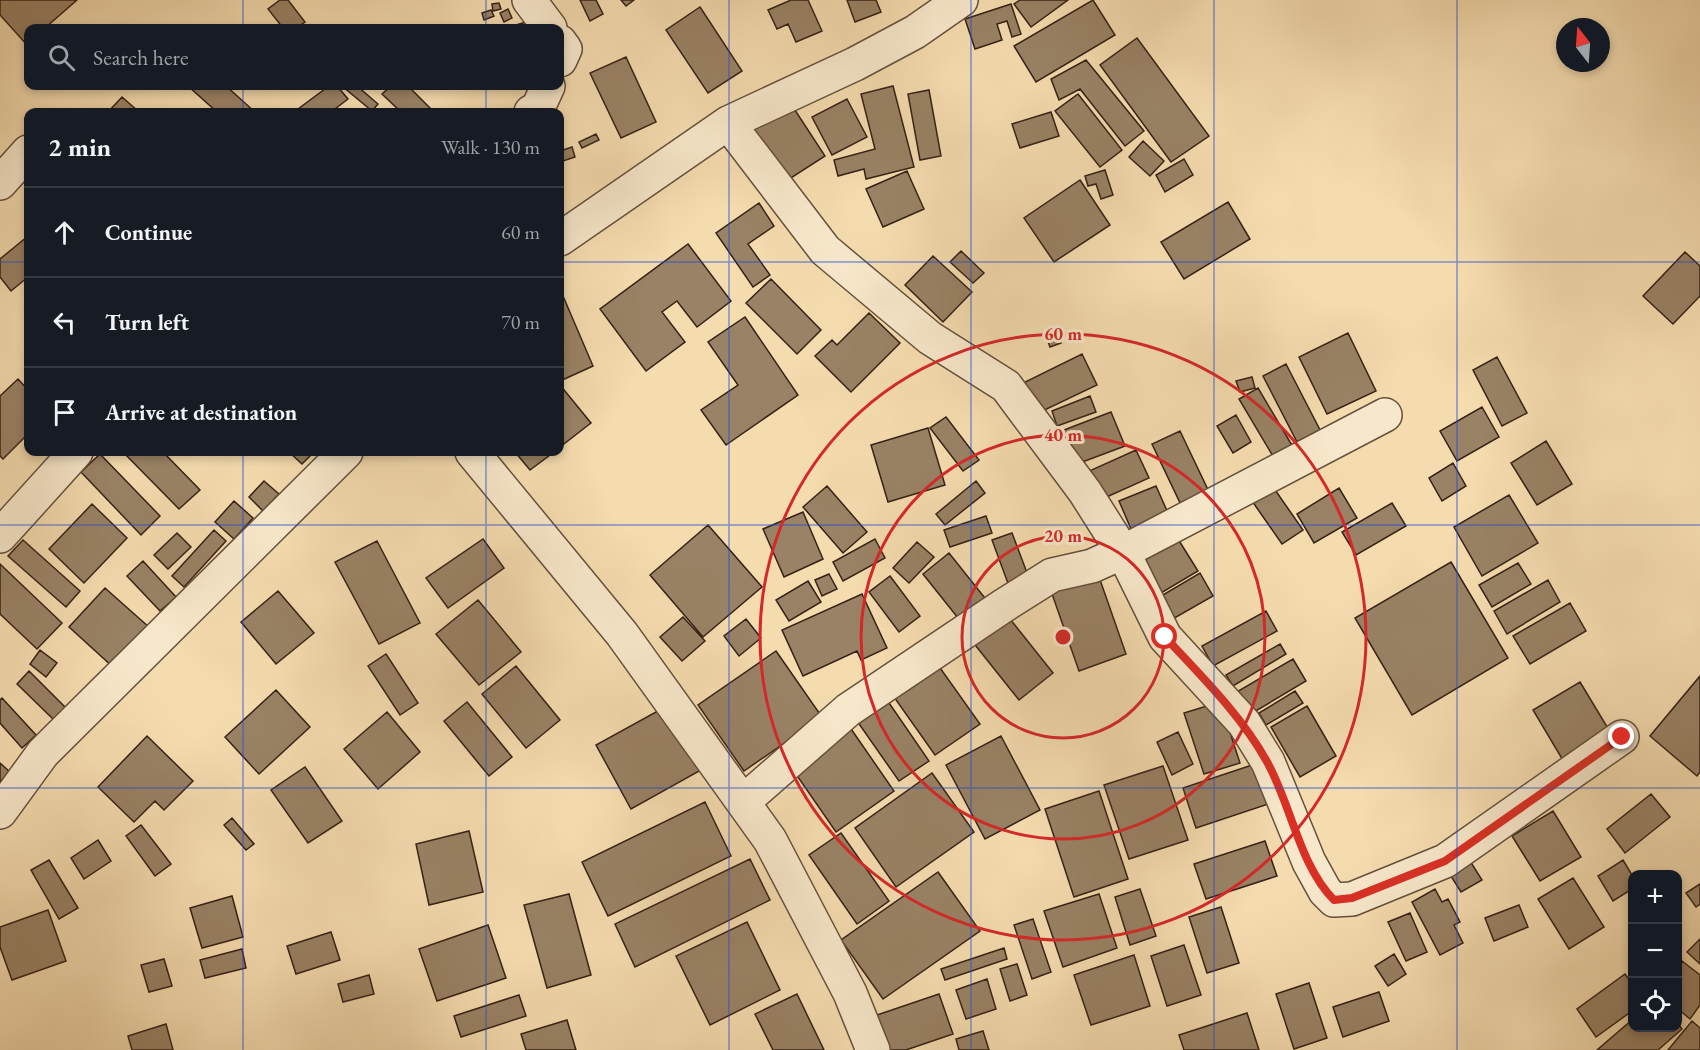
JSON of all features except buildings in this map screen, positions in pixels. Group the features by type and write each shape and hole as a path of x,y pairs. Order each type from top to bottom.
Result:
{"street":[{"path":"529,0 547,24"},
{"path":"564,236 728,123 855,64 915,32 961,0"},
{"path":"538,108 546,90"},
{"path":"728,123 825,250 930,338 1006,386 1085,492 1123,552 1165,637 1244,723 1268,762 1309,862 1325,891 1334,900 1352,898 1445,861 1622,737"},
{"path":"0,183 24,156"},
{"path":"743,802 848,710 1003,606 1052,576 1092,566 1123,552 1385,415"},
{"path":"0,536 72,456"},
{"path":"0,812 43,753 342,456"},
{"path":"475,456 622,634 770,840 850,993 873,1050"}],"route":[{"path":"1165,637 1244,723 1268,762 1309,862 1325,891 1334,900 1352,898 1445,861 1622,737"}]}
